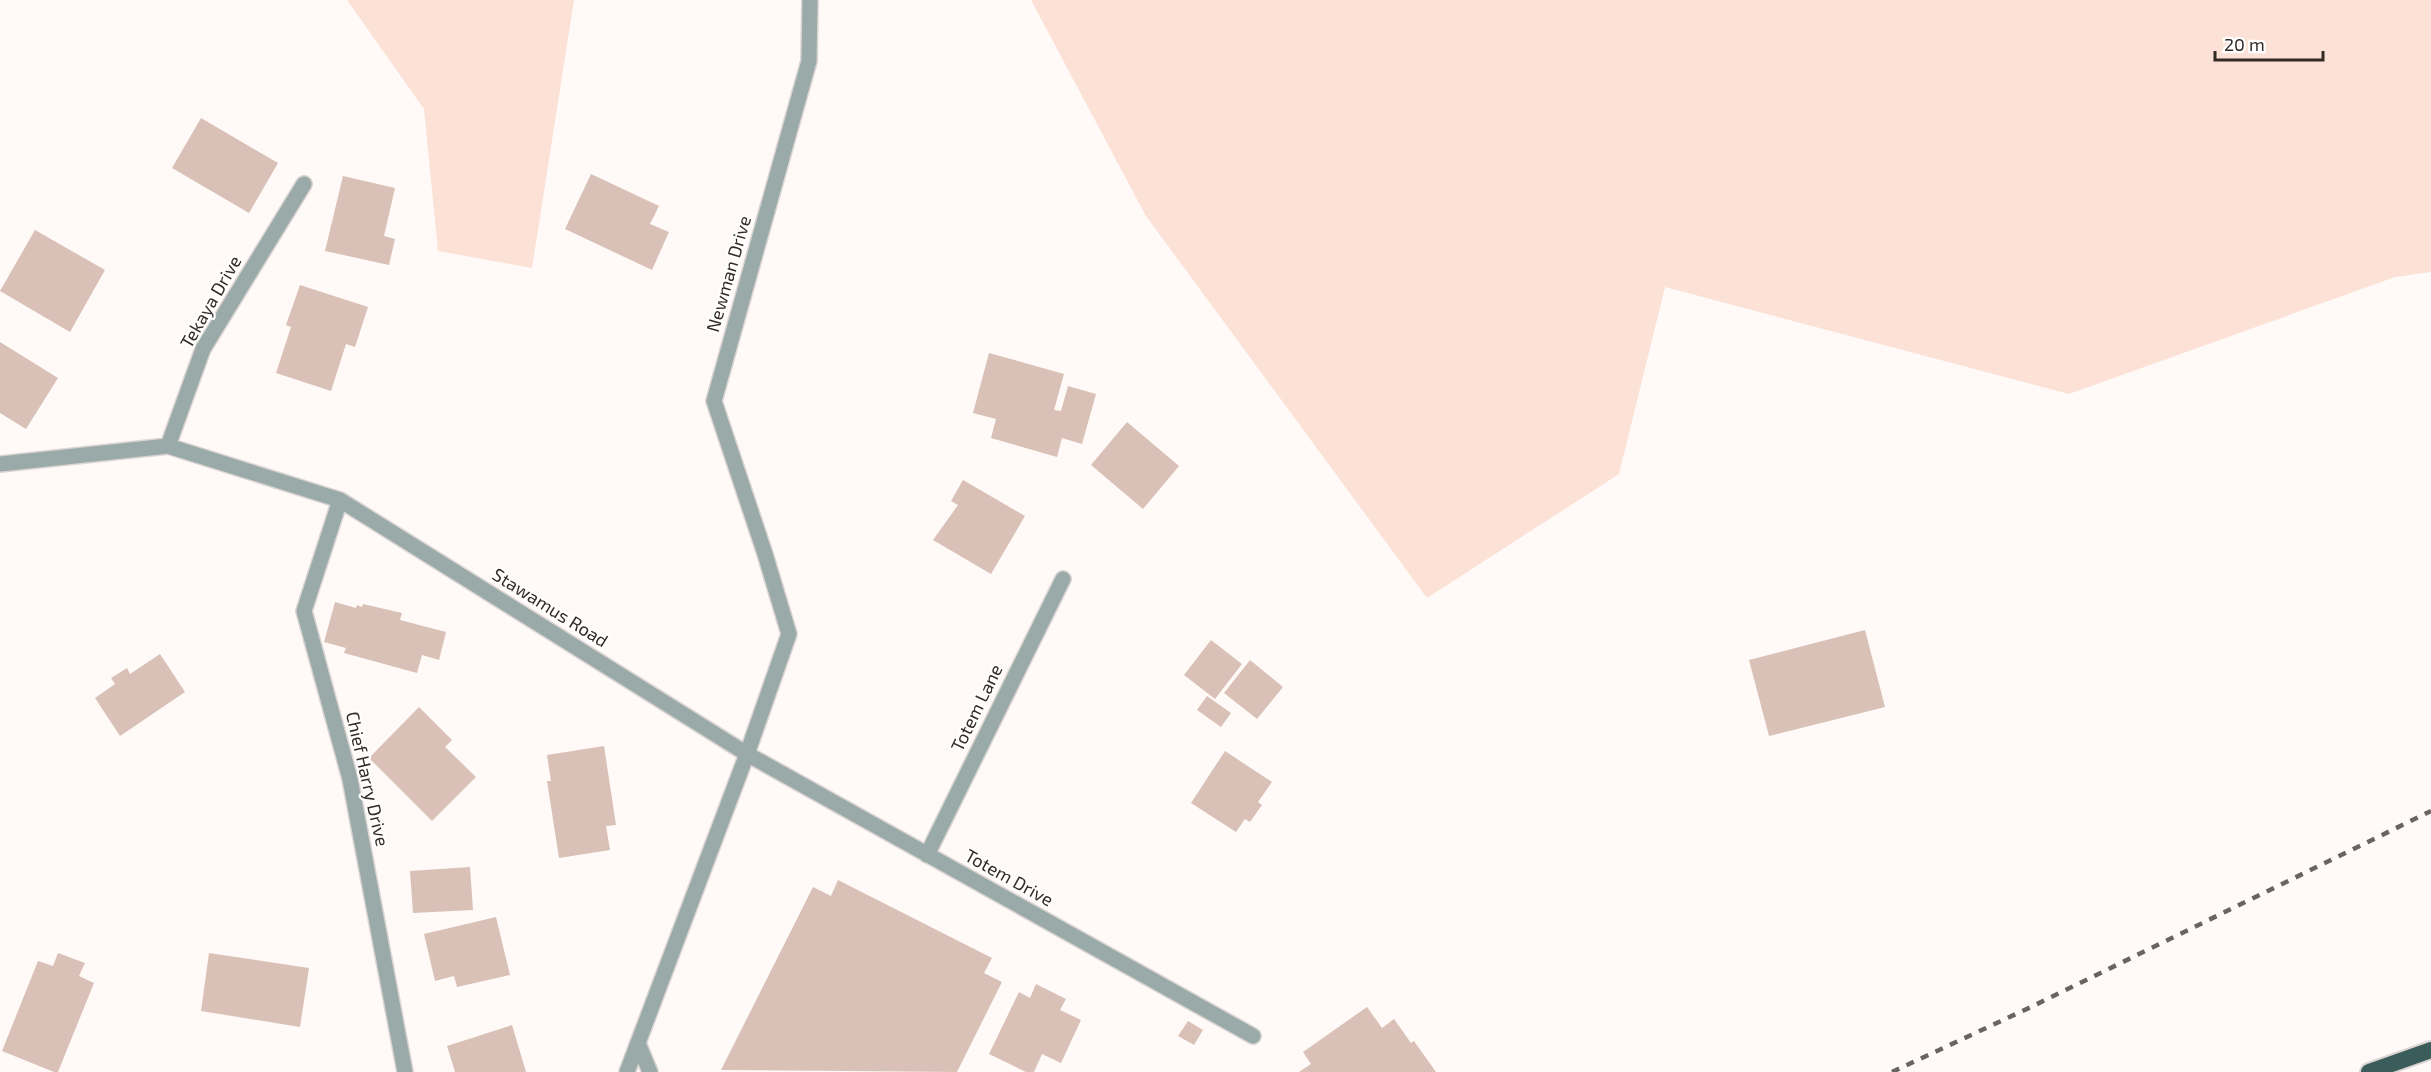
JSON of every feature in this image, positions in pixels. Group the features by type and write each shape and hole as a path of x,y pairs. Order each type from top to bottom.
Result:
{"highway":[{"path":"2369,1072 2431,1050"}],"street":[{"name":"Newman Drive","path":"747,754 789,634 714,401 809,61 810,0"},
{"name":"Tekaya Drive","path":"168,446 203,349 304,184"},
{"name":"Stawamus Road","path":"0,464 168,446 340,500 747,754"},
{"name":"Chief Harry Drive","path":"340,500 304,611 350,779 405,1072"},
{"name":"Totem Lane","path":"927,855 1063,579"},
{"name":"Totem Drive","path":"747,754 1253,1036"},
{"path":"627,1072 747,754"},
{"path":"638,1042 650,1072"}],"shaded area":[{"path":"347,0 574,0 532,268 438,251 424,109"},
{"path":"1031,0 2431,0 2431,272 2395,277 2069,394 1665,287 1619,474 1427,598 1146,216"}],"building":[{"path":"201,118 278,163 249,213 172,168"},
{"path":"591,174 659,206 650,224 669,232 652,270 565,229"},
{"path":"343,176 395,188 384,236 395,239 389,265 325,251"},
{"path":"35,230 105,270 70,332 0,291"},
{"path":"300,285 368,307 355,347 346,344 331,391 276,373 291,327 286,325"},
{"path":"0,342 58,378 26,429 0,413"},
{"path":"989,353 1064,374 1054,410 1061,411 1068,386 1096,394 1082,444 1062,438 1057,457 991,438 996,419 973,413"},
{"path":"1127,422 1179,466 1143,509 1091,465"},
{"path":"963,480 1025,516 991,574 933,540 958,505 951,501"},
{"path":"335,602 356,608 357,605 362,607 363,604 402,613 400,620 446,632 439,660 422,655 417,673 344,653 346,648 324,642"},
{"path":"1865,630 1885,707 1769,736 1749,660"},
{"path":"1211,640 1242,664 1215,699 1184,675"},
{"path":"160,654 185,692 120,736 95,698 115,684 111,678 127,668 130,674"},
{"path":"1250,660 1283,687 1257,719 1224,693"},
{"path":"1207,696 1231,713 1221,727 1197,710"},
{"path":"419,707 452,740 445,747 476,777 432,821 369,758"},
{"path":"604,746 616,825 606,826 610,850 559,858 547,781 551,781 547,755"},
{"path":"1225,751 1272,782 1258,802 1262,805 1250,822 1245,819 1236,832 1191,803"},
{"path":"470,867 473,910 413,913 410,871"},
{"path":"838,880 992,958 984,973 1002,982 957,1072 721,1070 813,887 831,896"},
{"path":"496,917 510,975 457,987 454,976 435,981 424,934"},
{"path":"58,953 85,963 79,976 94,983 58,1072 54,1072 2,1051 38,961 53,966"},
{"path":"209,953 309,968 300,1027 201,1011"},
{"path":"1036,984 1066,999 1060,1010 1081,1020 1061,1063 1042,1054 1034,1072 1026,1072 989,1054 1019,992 1030,998"},
{"path":"1367,1007 1382,1028 1394,1019 1411,1043 1414,1041 1436,1072 1299,1072 1311,1064 1303,1052"},
{"path":"1188,1021 1203,1030 1194,1045 1178,1036"},
{"path":"512,1025 526,1072 455,1072 447,1046"}],"railway":[{"path":"1892,1072 2031,1007 2431,811"}]}
